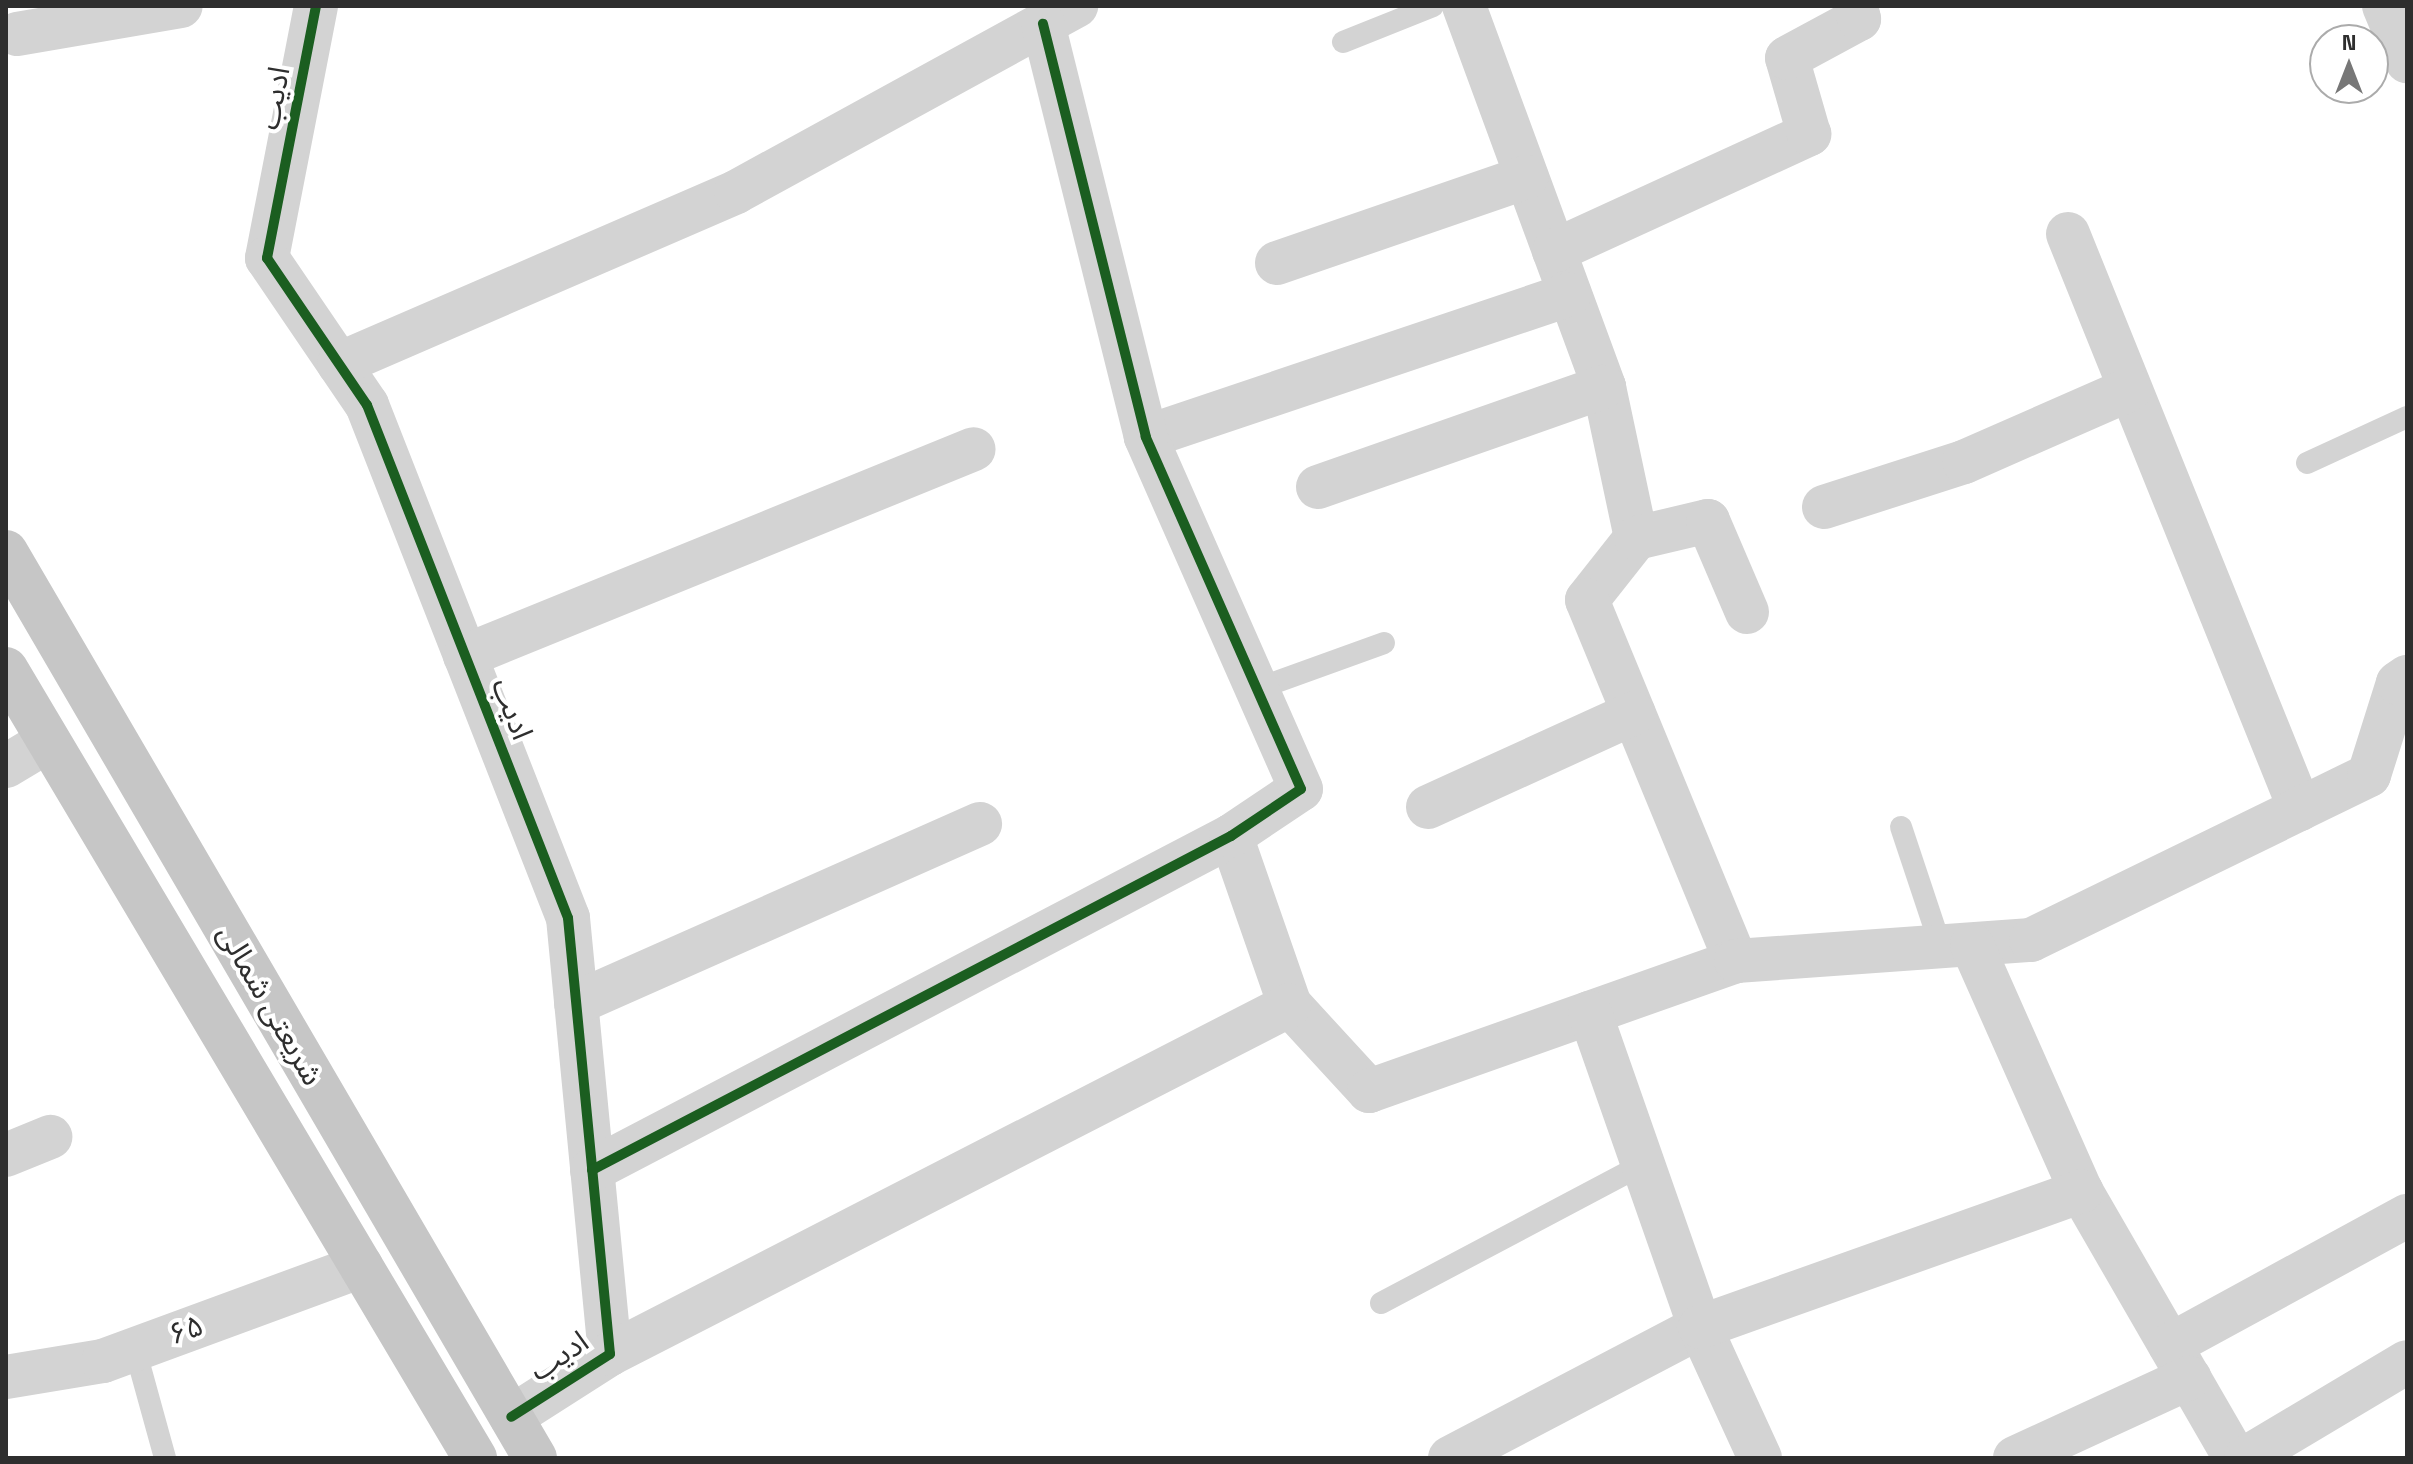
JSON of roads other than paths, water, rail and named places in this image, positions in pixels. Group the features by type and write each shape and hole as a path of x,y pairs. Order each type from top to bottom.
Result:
{"main road":[{"name":"شریعتی شمالی","path":"6,552 535,1458"},
{"name":"شریعتی شمالی","path":"6,669 475,1458"}],"street":[{"path":"17,34 181,6"},
{"name":"ادیب","path":"316,6 267,258 367,405 568,918 610,1354 511,1417"},
{"path":"1464,6 1604,387 1636,538"},
{"path":"1554,251 1809,134 1787,58 1859,19 1856,6"},
{"path":"2384,6 2407,61"},
{"path":"339,364 736,192 1059,15 1146,437 1301,789 1231,836 592,1170"},
{"path":"1277,263 1527,177"},
{"path":"2068,234 2300,809"},
{"path":"1146,437 1570,294"},
{"path":"1318,487 1604,387"},
{"path":"1824,507 1964,462 2130,389"},
{"path":"465,656 974,449"},
{"path":"1736,961 1587,600 1636,538 1708,521 1747,612"},
{"path":"1231,836 1290,1005 1369,1091 1736,961 2031,940 2369,775 2398,683 2407,677"},
{"path":"1428,807 1634,713"},
{"path":"6,766 48,741"},
{"path":"576,1003 980,824"},
{"path":"1957,946 2081,1191 2235,1458"},
{"path":"610,1354 1290,1005"},
{"path":"1590,1013 1700,1327 1760,1458"},
{"path":"6,1155 50,1137"},
{"path":"1450,1458 1700,1327 2081,1191"},
{"path":"2017,1458 2180,1362 2407,1216"},
{"name":"۶۵","path":"6,1377 135,1349 361,1266"},
{"path":"2246,1458 2407,1362"}],"lane":[{"path":"1343,42 1433,6"},
{"path":"2307,463 2407,417"},
{"path":"1257,689 1384,643"},
{"path":"1901,827 1957,946"},
{"path":"1381,1303 1643,1164"},
{"path":"135,1349 165,1458"}]}
